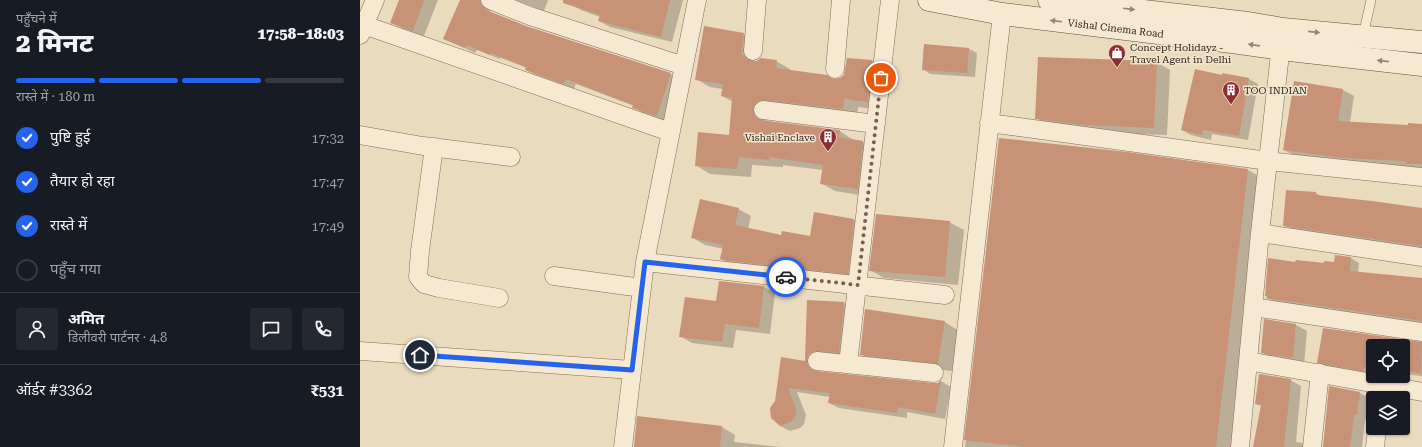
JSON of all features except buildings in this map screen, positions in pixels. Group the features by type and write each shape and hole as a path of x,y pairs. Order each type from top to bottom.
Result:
{"street":[{"path":"375,0 362,30 670,132"},
{"path":"490,0 530,16 684,66"},
{"path":"623,447 645,262 697,0"},
{"path":"753,51 757,0"},
{"path":"835,69 841,0"},
{"path":"848,364 890,0"},
{"name":"Vishal Cinema Road","path":"929,0 1003,7 1232,42 1362,36 1422,42"},
{"name":"Vishal Cinema Road","path":"1049,0 1104,3 1248,23 1282,39 1422,65"},
{"path":"953,447 1003,7"},
{"path":"1240,447 1260,233 1282,39"},
{"path":"763,110 876,124"},
{"path":"989,123 1268,161 1422,177"},
{"path":"360,135 434,147 511,157"},
{"path":"434,147 418,277 424,284 439,288 499,298"},
{"path":"1260,233 1422,256"},
{"path":"645,262 945,295"},
{"path":"554,276 642,288"},
{"path":"1253,307 1422,332"},
{"path":"360,351 632,370"},
{"path":"1248,360 1320,374 1381,391"},
{"path":"817,361 934,374"},
{"path":"1312,447 1320,374"},
{"path":"1410,392 1422,392"},
{"path":"1375,447 1376,435"}],"lane":[{"path":"1362,36 1371,0"}],"way so far":[{"path":"786,277 858,285 881,78"}],"place":[{"name":"Concept Holidayz - Travel Agent in Delhi","path":"1117,68"},
{"name":"TOO INDIAN","path":"1231,105"},
{"name":"Vishai Enclave","path":"828,152"}],"route":[{"path":"420,355 632,370 645,262 786,277"}]}
